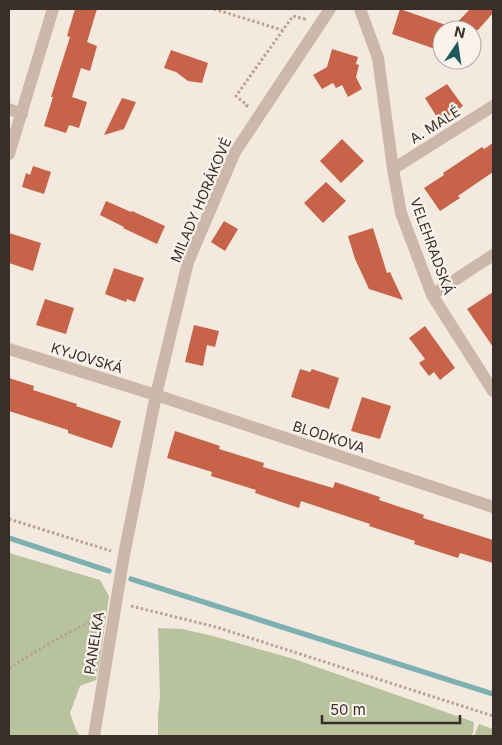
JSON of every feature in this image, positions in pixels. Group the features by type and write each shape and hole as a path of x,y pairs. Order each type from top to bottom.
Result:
{"street":[{"path":"9,154 54,9"},
{"name":"MILADY HORÁKOVÉ","path":"124,555 156,395 188,262 235,152 330,9"},
{"name":"VELEHRADSKÁ","path":"360,9 378,58 401,213 432,295 493,391"},
{"name":"A. MALÉ","path":"393,169 493,106"},
{"path":"9,109 22,114"},
{"path":"432,295 493,254"},
{"name":"KYJOVSKÁ","path":"9,349 156,395"},
{"name":"BLODKOVA","path":"156,395 493,507"},
{"name":"PANELKA","path":"94,736 124,555"}],"path":[{"path":"214,9 282,30"},
{"path":"246,107 247,105 236,96 293,16 305,18 308,14"},
{"path":"9,519 124,555"},
{"path":"9,668 115,607 216,627 493,716"}],"green space":[{"path":"9,553 100,580 109,596 96,680 80,686 70,713 80,736 9,736"},
{"path":"158,628 182,629 213,636 294,659 474,722 473,733 471,736 158,736 160,696"},
{"path":"479,724 493,729 493,736 474,736"}],"building":[{"path":"75,9 97,9 87,42 97,46 90,71 81,68 72,97 87,102 79,128 69,125 66,133 44,126 70,37 67,36"},
{"path":"400,9 432,20 432,48 392,34"},
{"path":"470,9 493,9 493,13 482,25 482,20 460,20"},
{"path":"332,49 358,57 356,64 359,65 356,77 362,89 348,97 342,85 336,88 333,83 322,89 313,75 327,67"},
{"path":"171,50 208,63 202,83 188,81 176,72 164,68"},
{"path":"447,84 463,106 440,122 425,98"},
{"path":"122,98 136,102 124,129 104,135"},
{"path":"342,139 364,161 341,183 320,161"},
{"path":"493,143 493,172 440,211 424,188 482,147 484,149"},
{"path":"33,166 51,172 44,194 22,187 26,173 30,175"},
{"path":"326,182 346,201 323,223 304,203"},
{"path":"106,201 165,226 157,244 100,215"},
{"path":"224,221 238,229 225,251 211,242"},
{"path":"373,228 387,273 390,272 403,300 369,289 355,259 348,236"},
{"path":"9,233 41,243 33,271 9,263"},
{"path":"114,268 144,278 135,302 127,299 126,302 105,294"},
{"path":"493,292 493,347 467,309"},
{"path":"45,299 74,308 66,334 36,325"},
{"path":"194,325 219,331 215,347 207,345 203,366 185,362"},
{"path":"425,326 455,368 440,380 434,372 429,376 419,363 425,359 409,338"},
{"path":"300,369 310,372 312,369 339,378 329,409 291,397"},
{"path":"9,378 34,386 33,390 121,421 112,448 68,433 68,430 9,411"},
{"path":"362,397 391,406 380,439 351,431"},
{"path":"175,431 220,446 219,449 264,463 263,467 333,488 335,482 380,497 379,500 424,515 423,518 493,540 493,563 460,553 458,558 414,544 415,541 301,501 299,508 255,493 256,490 211,476 212,472 167,458"}],"waterway":[{"path":"9,538 109,571"},
{"path":"131,579 493,694"}]}
